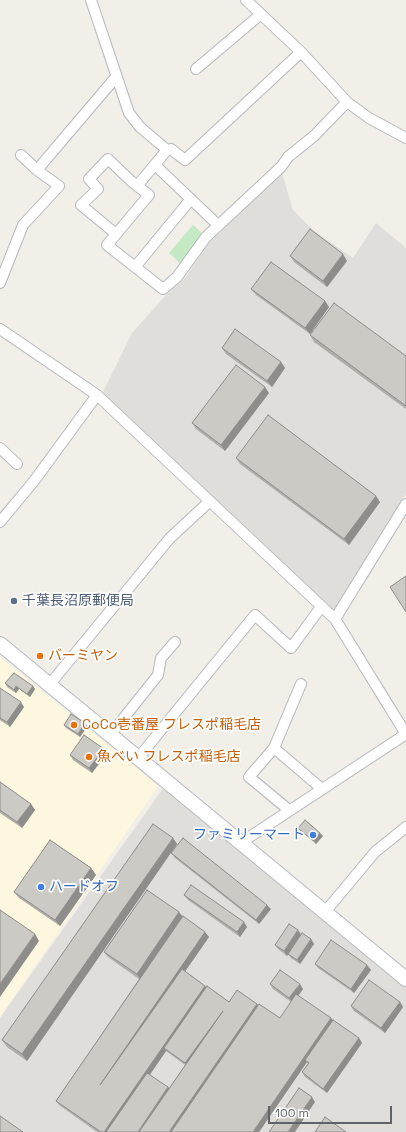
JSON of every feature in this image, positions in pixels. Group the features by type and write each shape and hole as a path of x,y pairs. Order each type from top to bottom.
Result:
{"street":[{"path":"91,0 116,76 133,119 140,128 167,150 171,149 185,160 301,52"},
{"path":"246,0 301,52 347,102 368,118 406,138"},
{"path":"196,69 261,14"},
{"path":"37,170 116,76"},
{"path":"116,234 81,205 98,189 89,179 108,159 149,195 107,245 163,289 177,277 206,237 281,167 288,157 314,136 347,102"},
{"path":"137,186 167,150"},
{"path":"0,283 23,224 59,186 37,170 21,155"},
{"path":"155,165 218,225"},
{"path":"135,267 191,199"},
{"path":"0,329 97,395 155,452 210,501 335,619 406,734 242,842"},
{"path":"0,522 34,481 97,395"},
{"path":"0,448 17,464"},
{"path":"50,684 170,538 210,501"},
{"path":"335,619 406,504"},
{"path":"139,758 255,615 291,648 321,607"},
{"path":"111,734 158,675 161,658 175,642"},
{"path":"0,644 242,842 406,979"},
{"path":"289,810 249,777 274,748 301,684"},
{"path":"274,748 322,789"},
{"path":"325,912 375,852 406,827"}],"shaded area":[{"path":"282,173 293,210 313,230 353,258 376,223 406,248 406,494 334,612 102,394 132,333 166,295 186,277 206,246"},
{"path":"0,657 158,786 0,1017"},
{"path":"164,787 406,986 406,1132 0,1132 0,1018"}],"green space":[{"path":"193,225 203,234 182,265 169,253"}],"building":[{"path":"310,229 343,254 323,281 290,256"},
{"path":"271,262 325,301 305,328 251,289"},
{"path":"334,303 406,356 406,406 310,335"},
{"path":"235,329 281,362 267,381 222,348"},
{"path":"236,365 265,387 221,445 192,423"},
{"path":"268,415 376,496 344,539 236,458"},
{"path":"406,576 406,612 390,587"},
{"path":"14,673 33,686 27,694 16,686 14,690 5,683"},
{"path":"0,688 21,702 7,722 0,718"},
{"path":"71,714 85,723 78,734 64,725"},
{"path":"84,735 104,749 89,768 70,755"},
{"path":"0,782 31,804 17,822 0,810"},
{"path":"305,820 320,833 314,841 298,828"},
{"path":"153,824 173,838 22,1054 2,1040"},
{"path":"183,838 267,905 256,920 171,853"},
{"path":"50,840 91,868 55,920 14,892"},
{"path":"191,885 244,922 237,932 184,895"},
{"path":"147,890 179,912 137,974 104,952"},
{"path":"0,910 35,934 0,984"},
{"path":"183,916 205,932 100,1085 182,969 205,986 104,1132 101,1132 56,1101"},
{"path":"289,924 298,930 284,951 275,945"},
{"path":"302,933 311,939 297,960 288,954"},
{"path":"331,940 367,965 351,989 315,964"},
{"path":"280,970 300,984 289,998 270,984"},
{"path":"369,980 400,1002 381,1028 351,1006"},
{"path":"207,986 229,1002 237,990 257,1004 169,1132 139,1132 223,1011 185,1063 164,1048"},
{"path":"296,994 331,1018 253,1132 171,1132 259,1004 280,1018"},
{"path":"333,1020 359,1038 323,1089 302,1072 309,1063 305,1060"},
{"path":"147,1073 168,1087 138,1132 106,1132"},
{"path":"299,1088 312,1097 288,1132 269,1132"},
{"path":"0,1116 23,1132 0,1132"},
{"path":"325,1117 346,1132 315,1132"}],"place":[{"name":"千葉長沼原郵便局","path":"14,601"},
{"name":"バーミヤン","path":"40,656"},
{"name":"CoCo壱番屋 フレスポ稲毛店","path":"74,725"},
{"name":"魚べい フレスポ稲毛店","path":"89,757"},
{"name":"ファミリーマート","path":"313,835"},
{"name":"ハードオフ","path":"41,887"}]}
